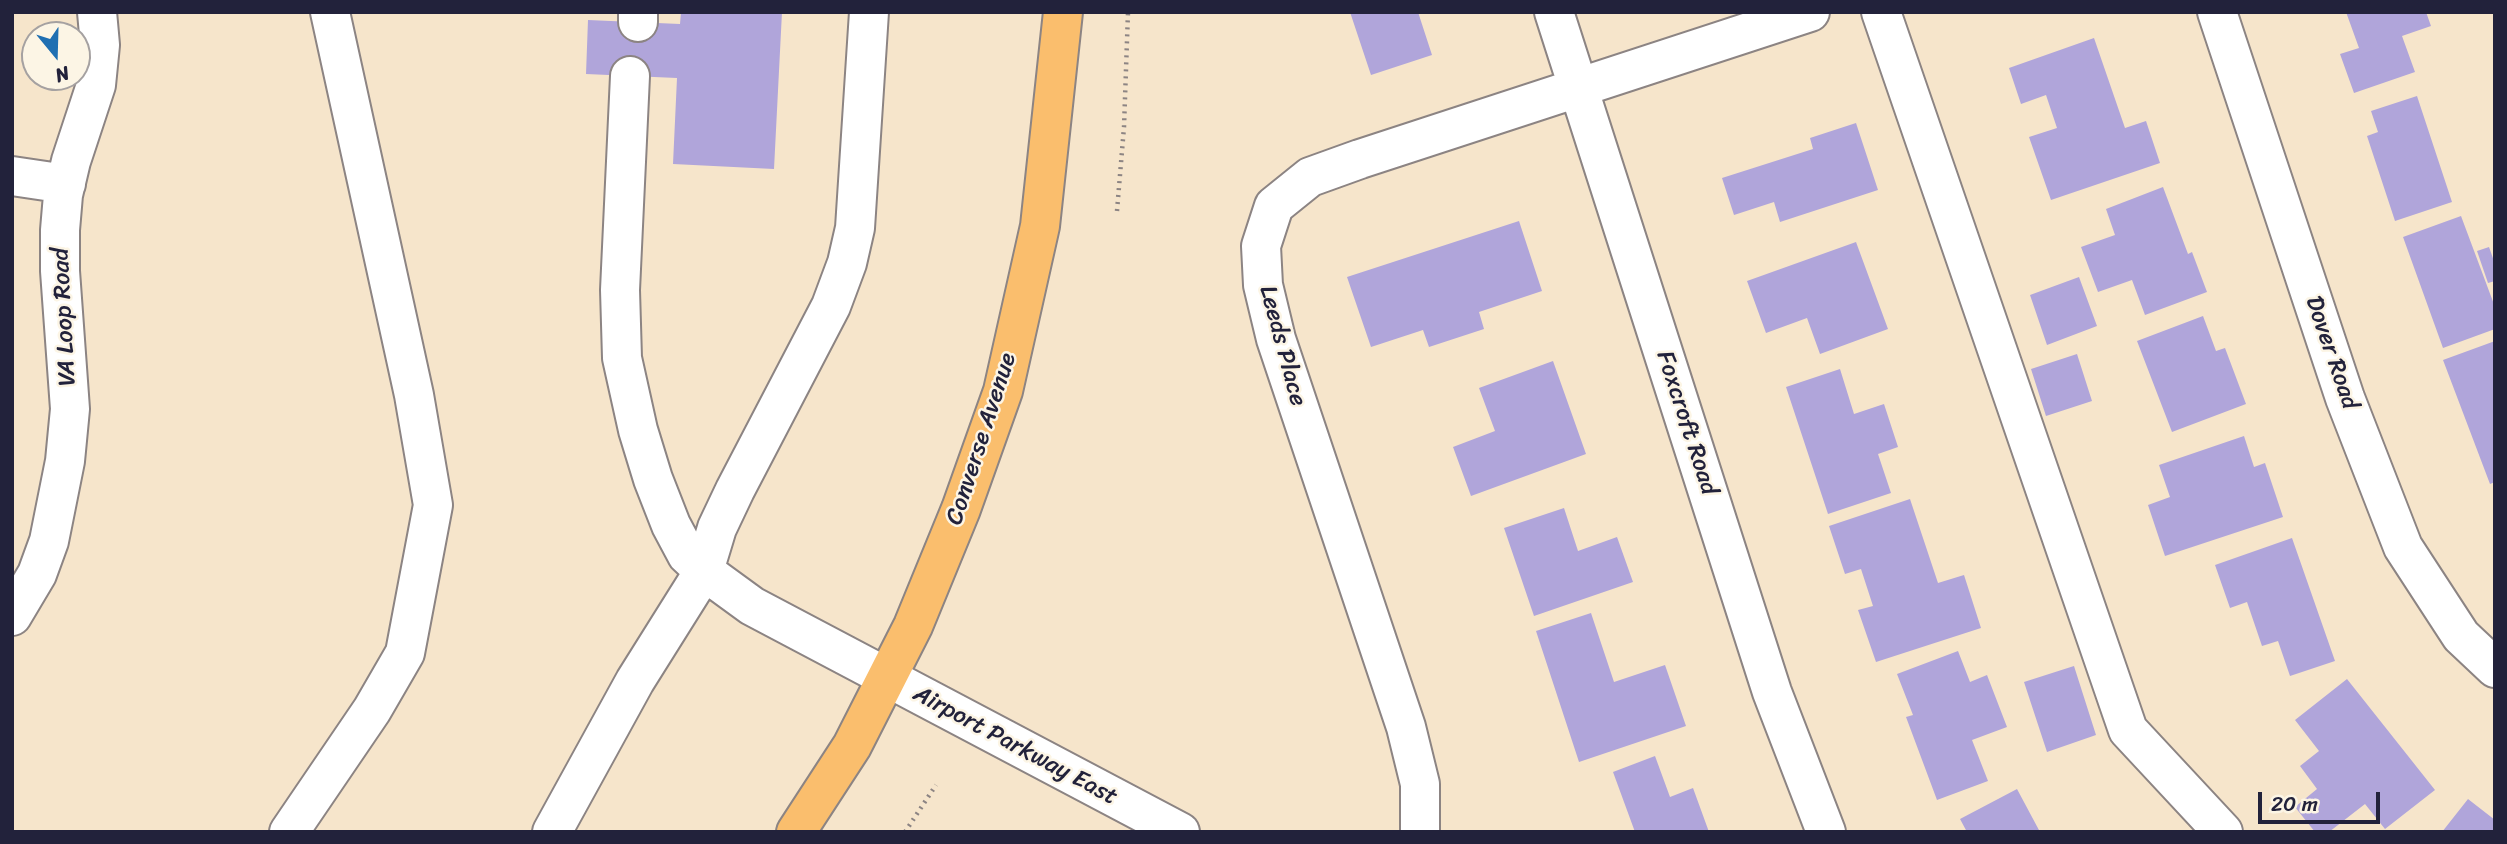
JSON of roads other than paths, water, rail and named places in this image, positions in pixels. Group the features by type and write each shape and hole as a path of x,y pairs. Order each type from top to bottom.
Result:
{"main road":[{"name":"Converse Avenue","path":"796,832 852,746 913,626 961,509 1003,391 1040,226 1063,12"}],"street":[{"name":"VA Loop Road","path":"12,615 37,574 48,541 65,461 70,409 60,230 71,161 96,85 100,45 97,12"},
{"path":"289,832 372,710 405,653 433,505 414,395 330,12"},
{"path":"552,832 635,681 704,571 734,490 831,306 847,263 855,228 869,12"},
{"name":"Foxcroft Road","path":"1554,12 1772,692 1826,832"},
{"name":"Leeds Place","path":"1420,832 1420,784 1406,727 1276,339 1263,285 1261,246 1274,206 1310,177 1810,12"},
{"path":"1881,12 2128,730 2223,832"},
{"name":"Dover Road","path":"2217,12 2345,398 2403,547 2460,636 2495,668"},
{"name":"Airport Parkway East","path":"630,76 620,290 622,358 638,430 671,525 687,555 752,606 1180,832"},
{"path":"12,176 66,184"}]}
